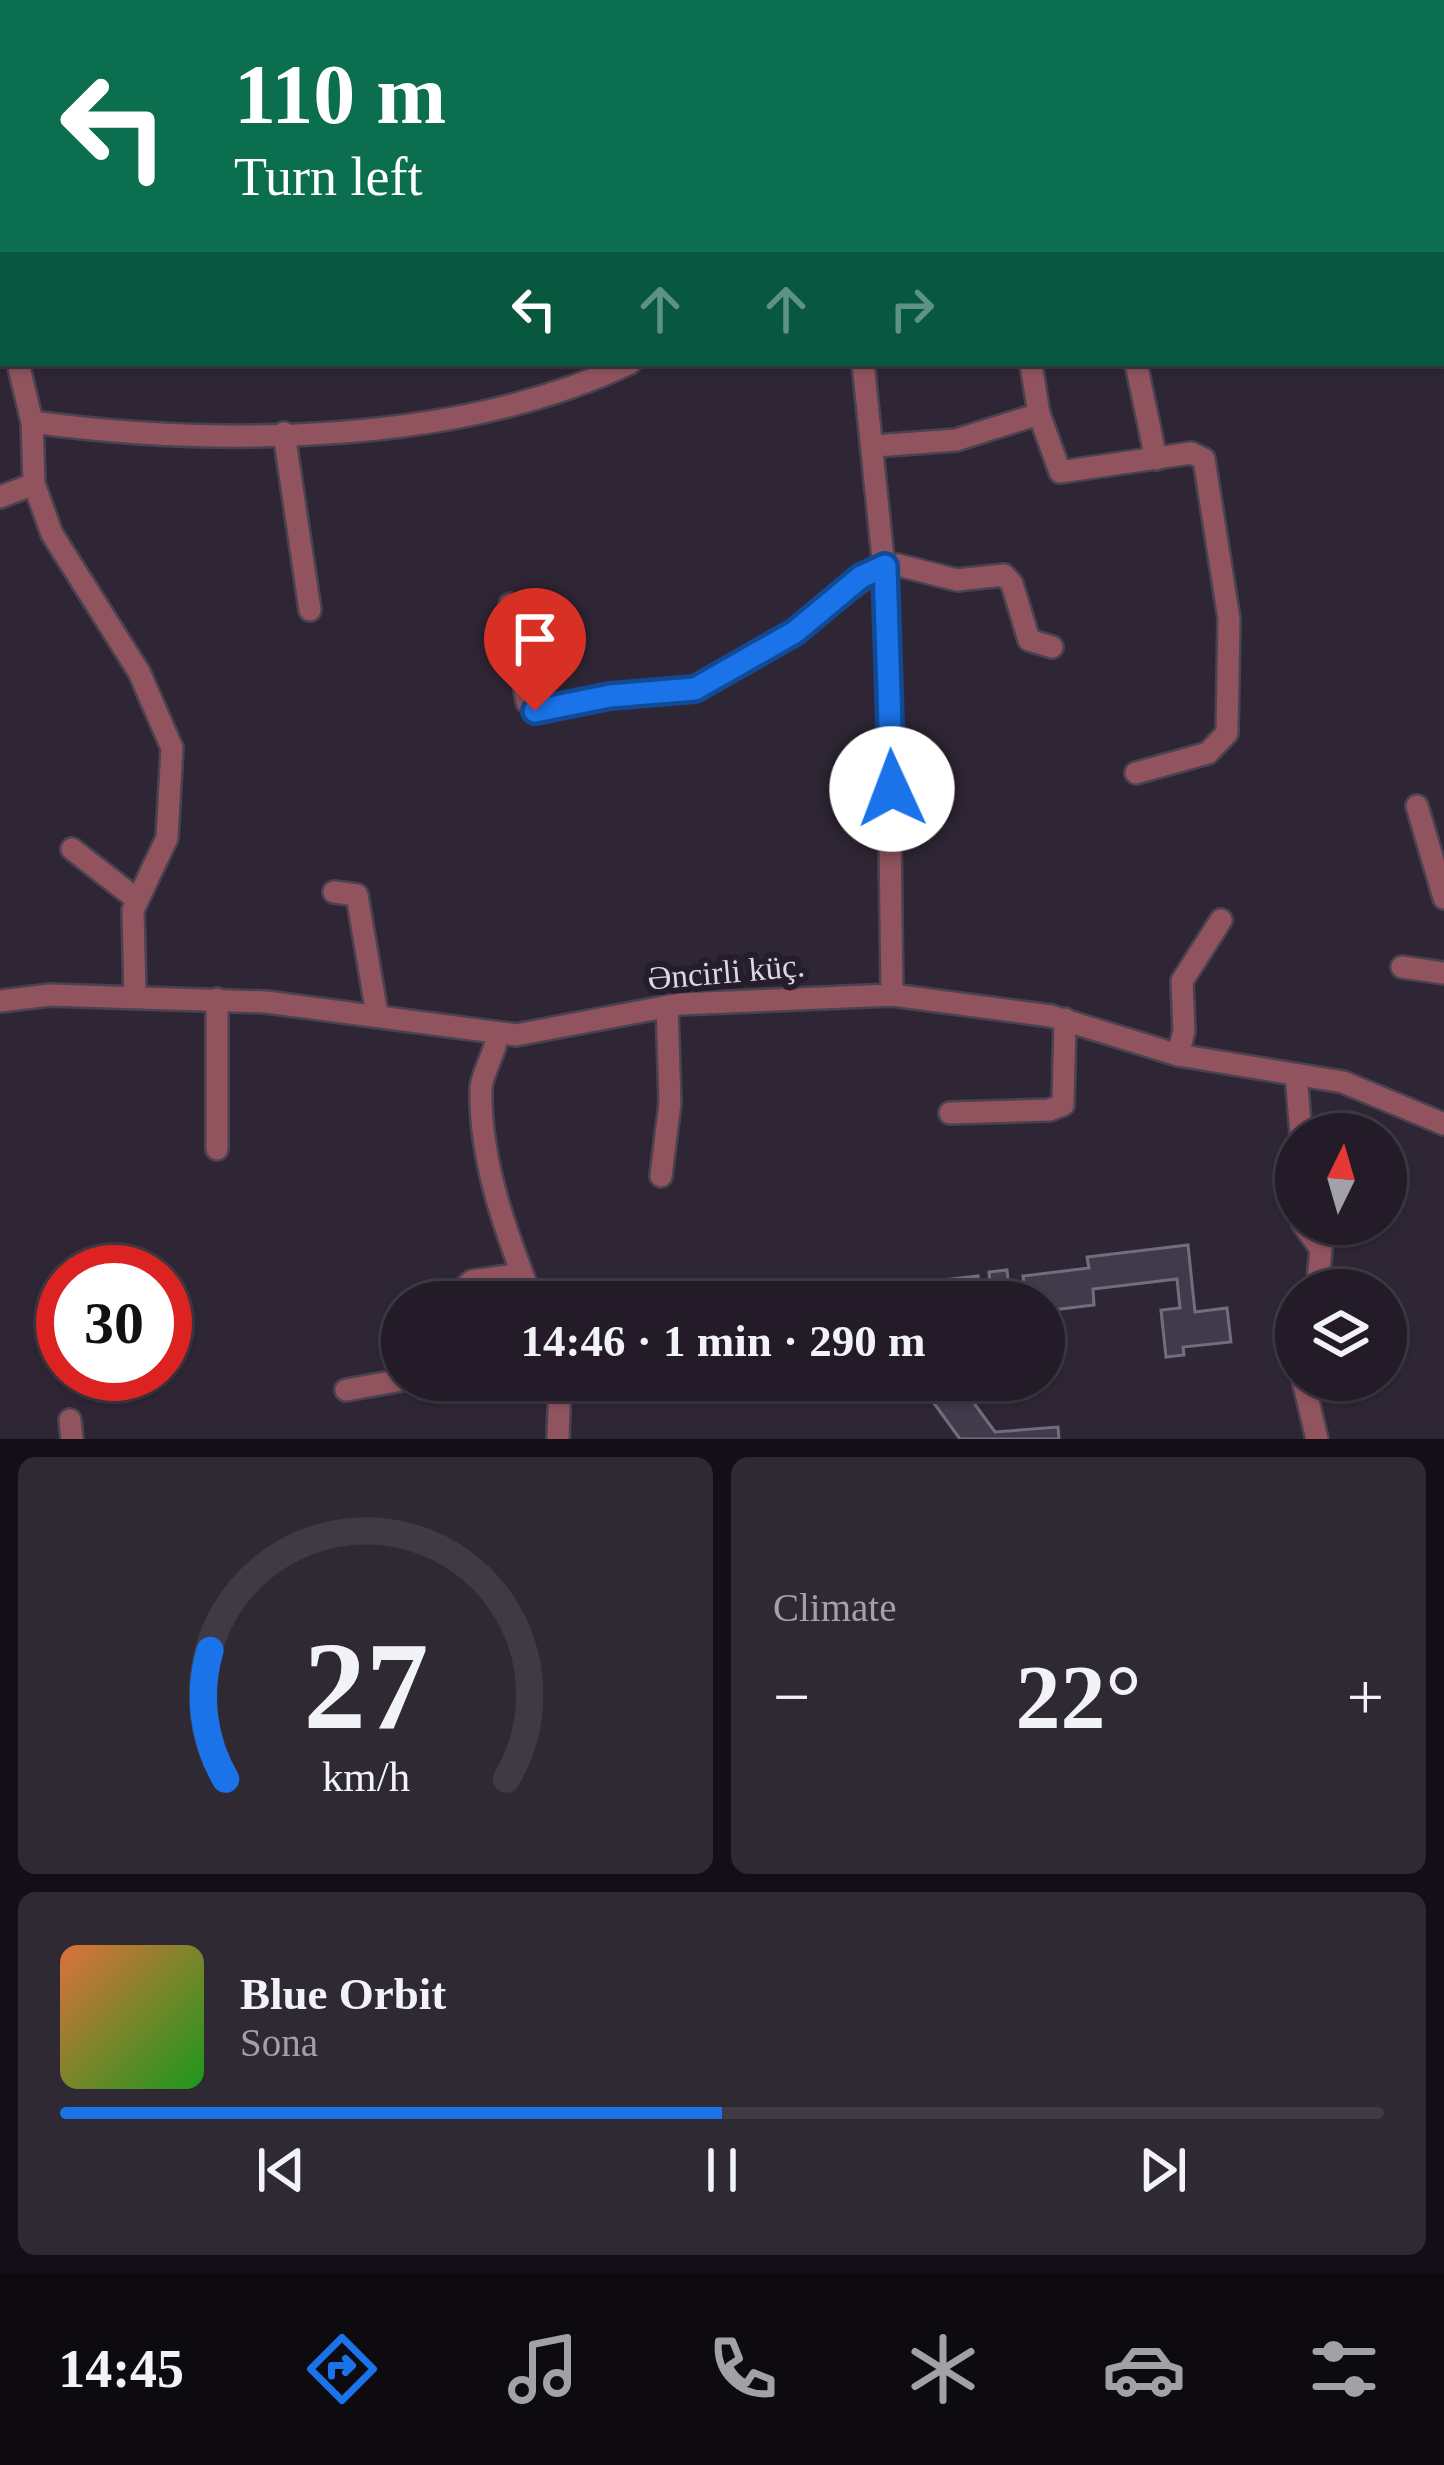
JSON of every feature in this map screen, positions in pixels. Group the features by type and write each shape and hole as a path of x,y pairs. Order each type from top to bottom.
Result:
{"street":[{"path":"19,366 32,422 34,484 58,545 140,672 169,737 173,779 167,838 135,898 134,997"},
{"path":"32,422 146,435 384,426 504,405 577,386 623,366"},
{"path":"863,366 885,566 892,995"},
{"path":"1031,366 1039,414 1060,472 1192,453 1204,459 1228,619 1227,733 1208,753 1136,773"},
{"path":"1137,366 1156,459"},
{"path":"875,446 956,440 1039,414"},
{"path":"284,433 310,610"},
{"path":"0,496 34,484"},
{"path":"510,604 526,703 541,712 610,696 695,689 795,632 861,577 885,566 957,580 1004,575 1012,584 1029,640 1052,646"},
{"path":"1417,806 1444,898"},
{"path":"72,849 135,898"},
{"path":"334,892 357,895 377,1014"},
{"path":"1178,1055 1184,1031 1182,981 1221,920"},
{"path":"1402,967 1444,973"},
{"name":"Əncirli küç.","path":"0,1000 217,999 377,1014 497,1034 532,1034 667,1006 892,995 1065,1019 1178,1055 1352,1084 1444,1124"},
{"path":"217,999 217,1149"},
{"path":"661,1176 670,1103 667,1006"},
{"path":"950,1113 1049,1110 1063,1105 1065,1019"},
{"path":"497,1034 495,1058 481,1088 492,1174 524,1281"},
{"path":"1296,1076 1299,1113"},
{"path":"472,1281 521,1274"},
{"path":"346,1390 381,1384"},
{"path":"558,1439 559,1401"},
{"path":"1308,1401 1317,1439"}],"building":[{"path":"1188,1245 1195,1312 1227,1308 1231,1342 1183,1347 1184,1355 1166,1357 1161,1310 1180,1308 1177,1279 1093,1289 1094,1305 1065,1308 1065,1281 1024,1281 1023,1276 1089,1268 1087,1257"},
{"path":"1007,1270 1008,1281 990,1281 989,1272"},
{"path":"978,1276 979,1281 936,1281"},
{"path":"932,1401 972,1401 995,1432 1058,1427 1059,1439 960,1439"}],"route":[{"path":"535,711 610,696 695,689 795,632 861,577 885,566 892,789"}]}
